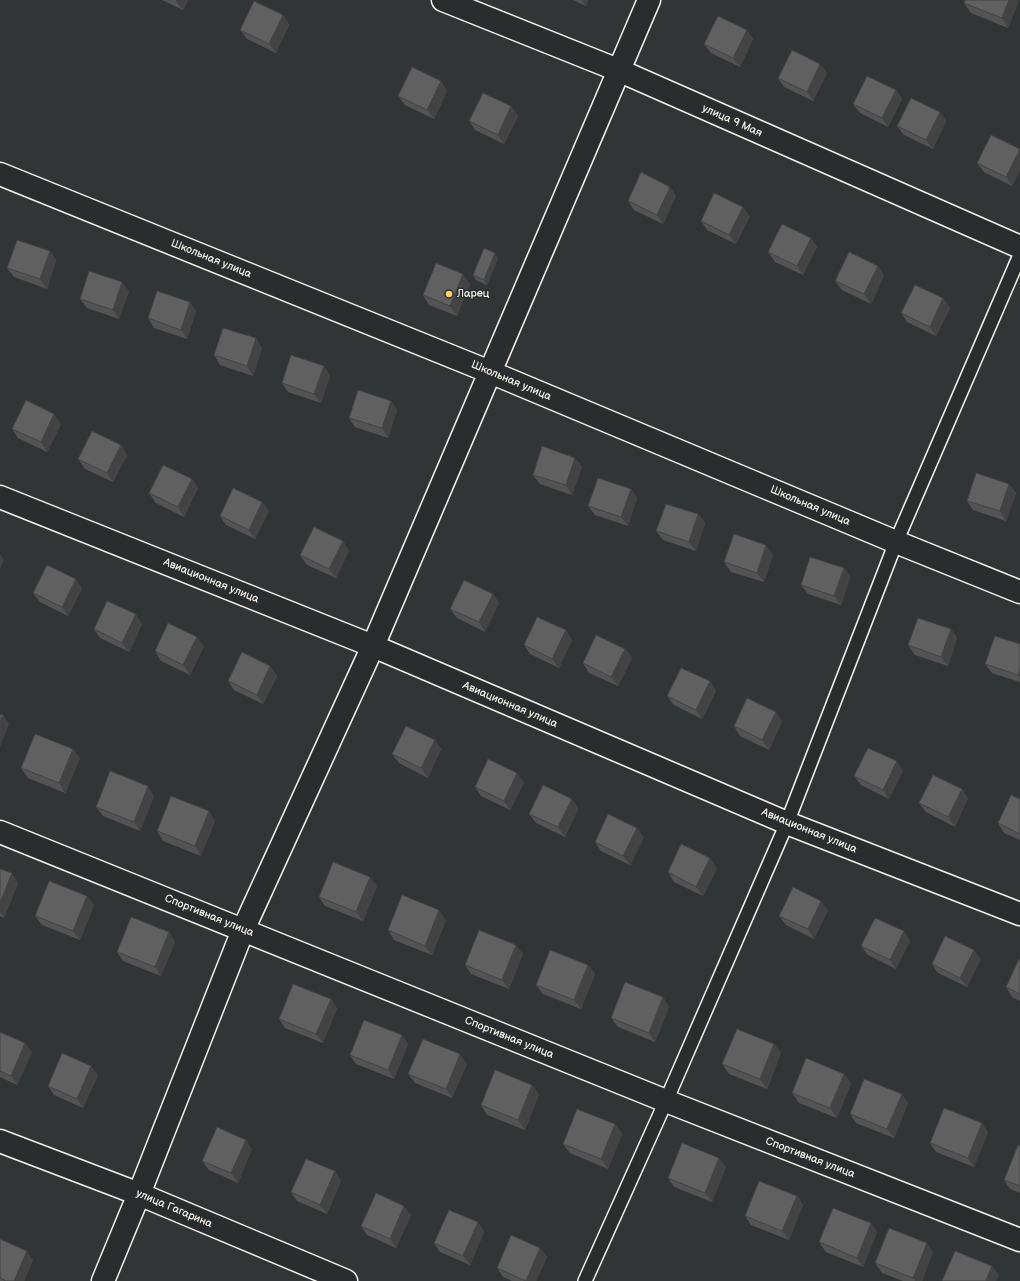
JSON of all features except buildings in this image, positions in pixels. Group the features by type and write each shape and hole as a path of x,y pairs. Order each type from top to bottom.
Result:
{"street":[{"name":"улица 9 Мая","path":"443,0 618,70 1020,247"},
{"path":"103,1281 139,1194 243,930 373,646 648,0"},
{"name":"Школьная улица","path":"0,174 490,372 896,542 1020,592"},
{"name":"Авиационная улица","path":"0,497 373,646 787,824 1020,914"},
{"name":"Спортивная улица","path":"0,832 666,1101 1020,1240"},
{"name":"улица Гагарина","path":"0,1141 139,1194 346,1281"}],"lane":[{"path":"584,1281 666,1101 787,824 896,542 1020,255"}],"place":[{"name":"Ларец","path":"449,294"}]}
